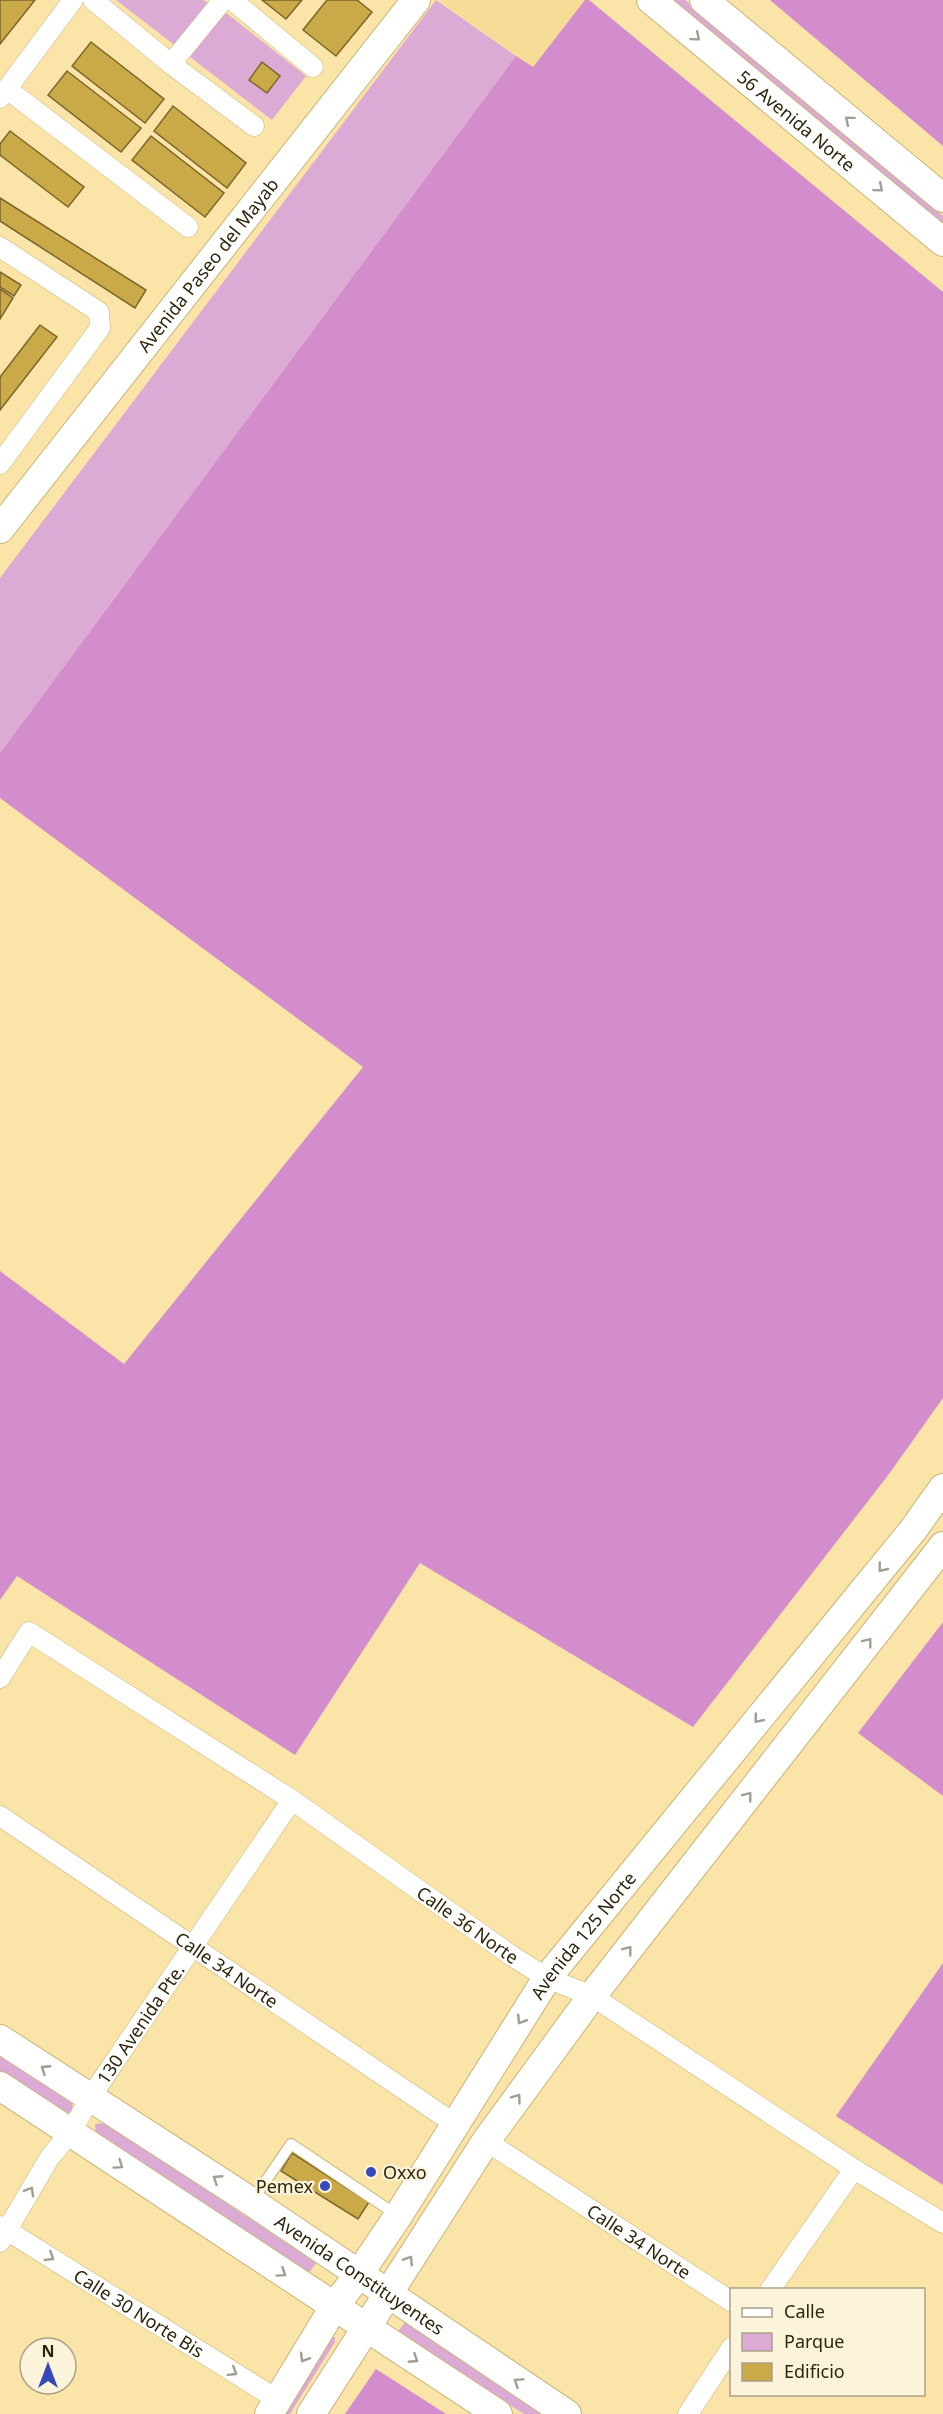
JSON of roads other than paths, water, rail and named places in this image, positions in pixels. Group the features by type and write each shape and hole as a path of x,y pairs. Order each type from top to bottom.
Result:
{"main road":[{"name":"Avenida Paseo del Mayab","path":"0,529 416,0"},
{"name":"56 Avenida Norte","path":"651,0 943,242"},
{"name":"56 Avenida Norte","path":"704,0 943,198"},
{"name":"Avenida 125 Norte","path":"273,2407 334,2307 398,2216 547,1978 913,1530 943,1488"},
{"path":"311,2414 365,2326 486,2141 591,1996 942,1548"},
{"name":"Avenida Constituyentes","path":"0,2039 252,2202 567,2414"},
{"path":"0,2086 498,2414"}],"street":[{"path":"73,0 4,94 188,228"},
{"path":"93,0 171,64 254,126"},
{"path":"171,64 223,0"},
{"path":"232,0 313,67"},
{"path":"0,247 99,312 100,328 0,464"},
{"path":"913,1530 942,1548"},
{"name":"Calle 36 Norte","path":"0,1678 29,1632 292,1800 512,1956 547,1978 591,1996 854,2169 943,2223"},
{"name":"130 Avenida Pte.","path":"2,2233 50,2157 71,2132 90,2098 292,1800"},
{"name":"Calle 34 Norte","path":"0,1816 455,2124"},
{"name":"Calle 34 Norte","path":"486,2141 730,2300"},
{"path":"771,2288 854,2169"},
{"name":"Calle 30 Norte Bis","path":"2,2233 273,2407"},
{"path":"688,2414 730,2350"}],"lane":[{"path":"252,2202 291,2144 398,2216"}],"place":[{"name":"Oxxo","path":"371,2172"},
{"name":"Pemex","path":"325,2186"}]}
